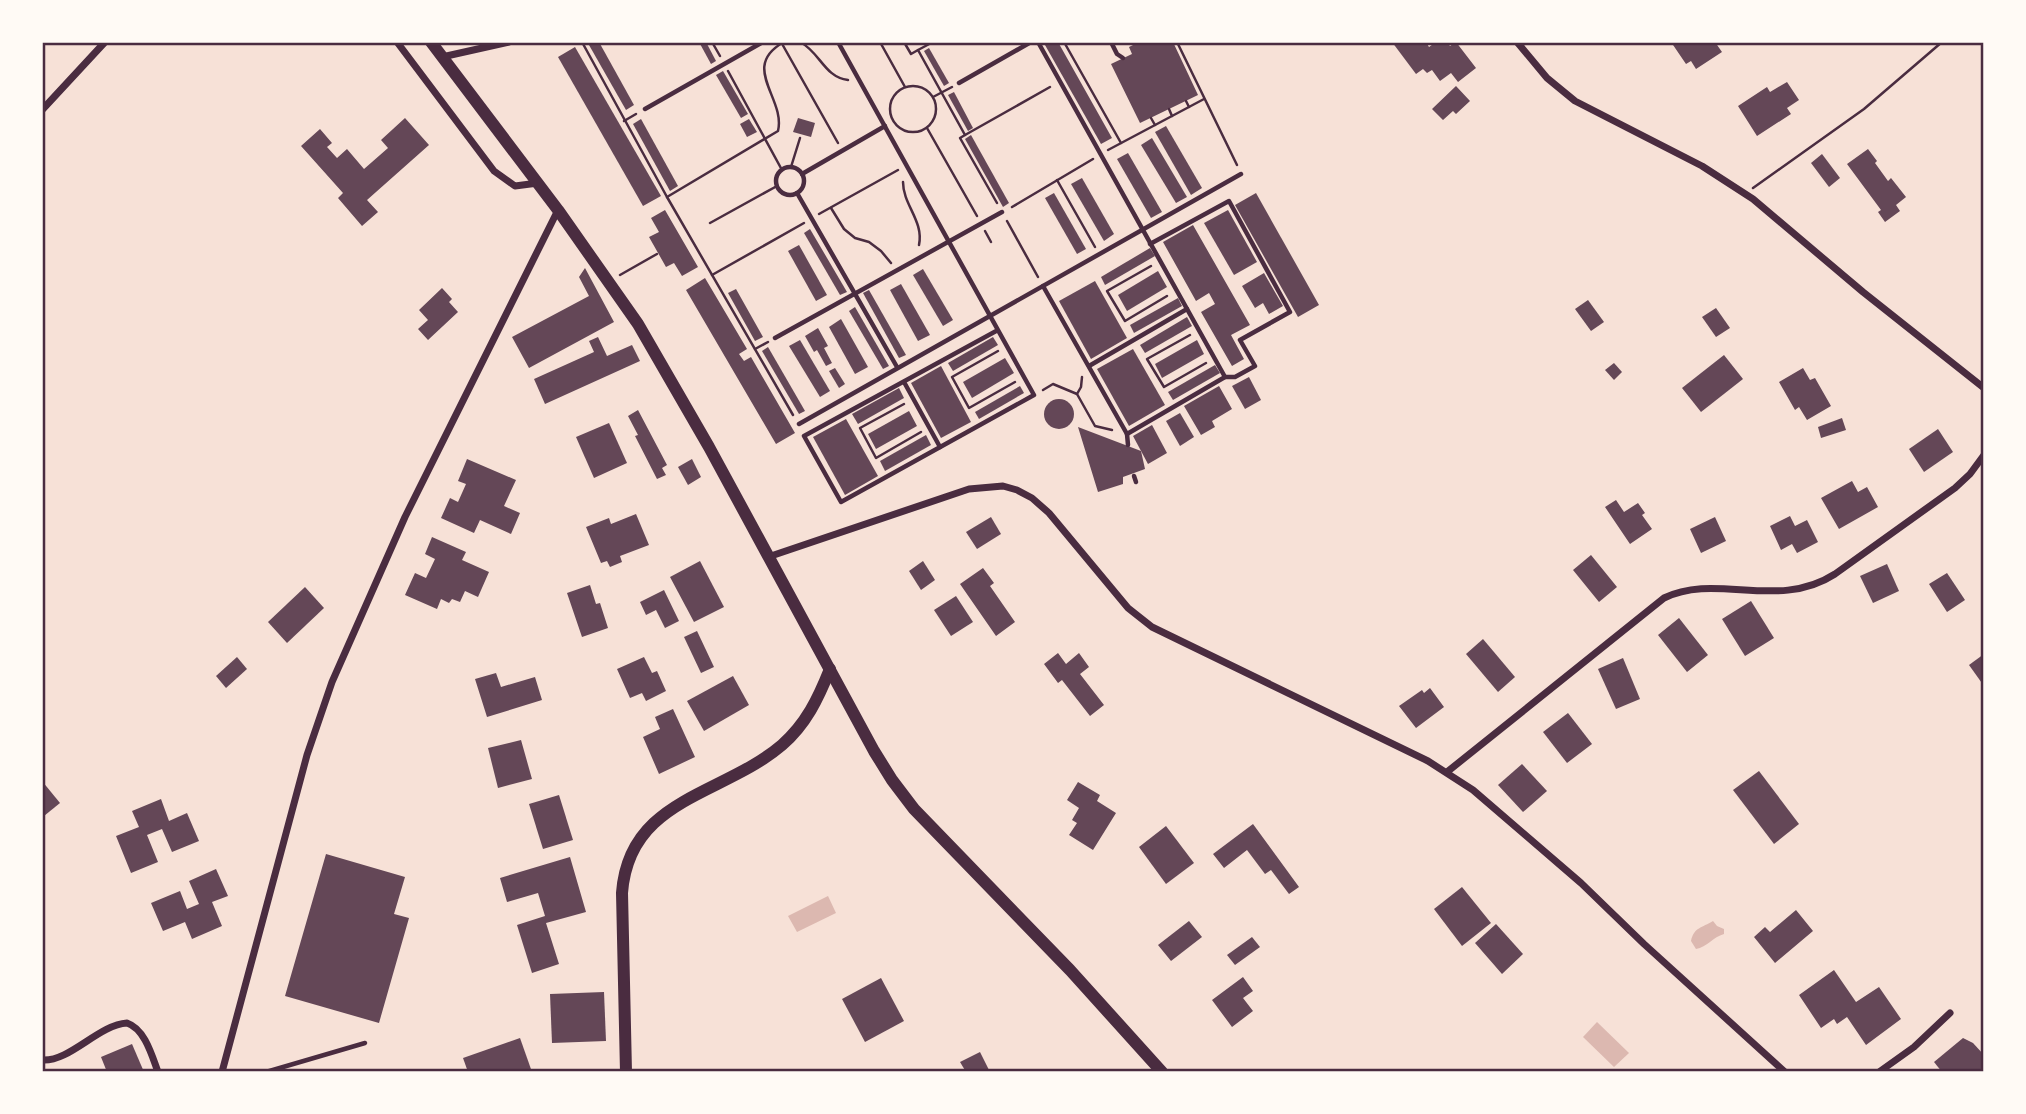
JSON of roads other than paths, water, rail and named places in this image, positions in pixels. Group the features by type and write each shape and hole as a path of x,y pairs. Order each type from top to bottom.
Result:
{"main road":[{"path":"431,42 558,210 654,350 879,761 907,801 1070,970 1162,1072"},
{"path":"626,1072 622,901 624,871 630,852 649,828 667,812 761,760 788,739 810,713 830,669"}],"street":[{"path":"42,110 105,42"},
{"path":"389,42 408,57"},
{"path":"397,42 498,175 515,186 538,183"},
{"path":"442,57 509,42"},
{"path":"1517,42 1547,78 1575,101 1702,166 1746,193 1855,286 1984,388"},
{"path":"222,1072 307,755 332,682 405,517 558,210"},
{"path":"1447,772 1664,598 1694,590 1780,592 1816,584 1835,574 1949,492 1970,474 1984,455"},
{"path":"768,557 969,489 997,486 1017,490 1032,498 1049,513 1128,608 1152,627 1447,772 1480,796 1591,891 1644,944 1785,1072"},
{"path":"1879,1072 1914,1047 1950,1013"},
{"path":"42,1060 52,1060 113,1026 127,1023 136,1027 141,1034 158,1072"}],"lane":[{"path":"645,109 763,42"},
{"path":"838,42 990,315 1034,396 841,502 804,436 998,330"},
{"path":"959,83 1031,42"},
{"path":"1038,42 1225,377"},
{"path":"1111,42 1117,54 1123,58"},
{"path":"802,174 885,127"},
{"path":"792,167 802,174 804,183 797,193 784,193 778,186 777,177 782,170 792,167"},
{"path":"799,424 1241,174"},
{"path":"797,193 897,367"},
{"path":"1127,434 1225,377 1235,377 1255,366 1240,340 1290,312 1229,201 1150,244"},
{"path":"775,338 1002,212"},
{"path":"1042,286 1127,434 1128,445"},
{"path":"1088,366 1187,309"},
{"path":"904,382 940,447"},
{"path":"266,1072 365,1043"}]}
